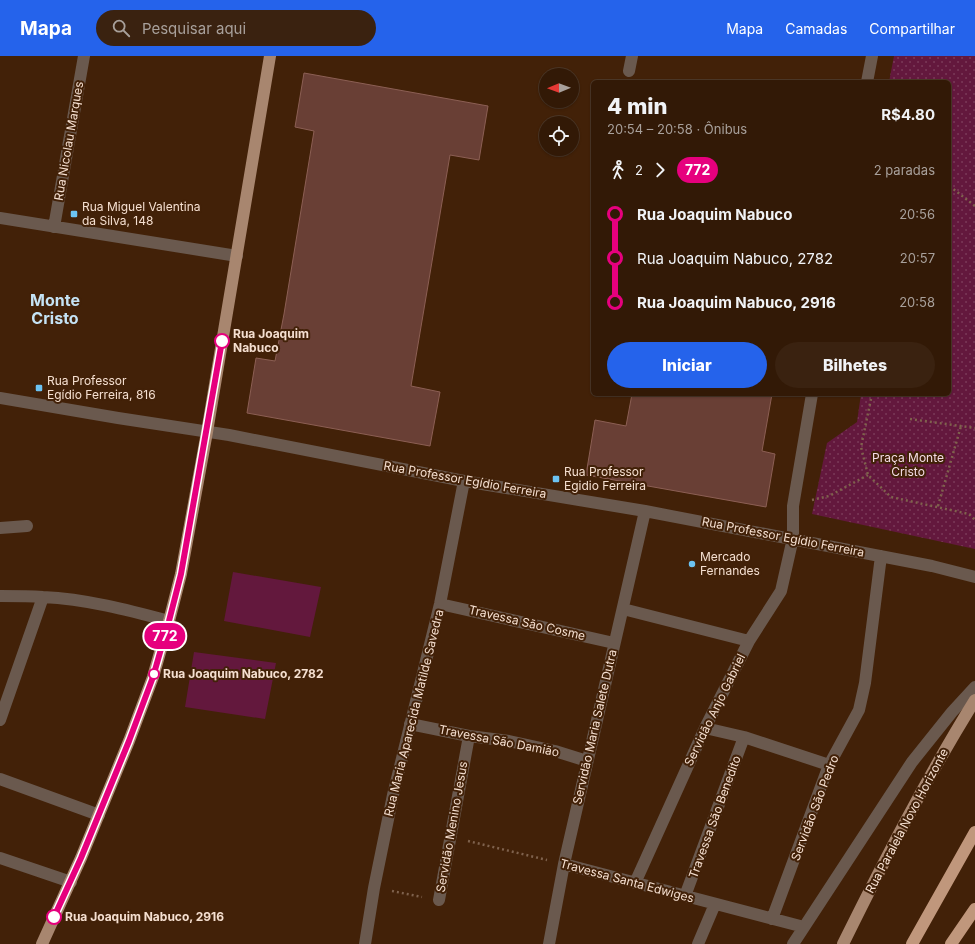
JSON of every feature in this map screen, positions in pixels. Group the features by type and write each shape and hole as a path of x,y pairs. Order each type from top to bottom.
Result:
{"highway":[{"path":"912,944 975,832"},
{"path":"951,944 975,909"}],"main road":[{"path":"42,944 99,815 129,741 153,677 169,621 181,574 207,432 270,56"},
{"name":"Rua Paralela Novo Horizonte","path":"844,944 884,861 916,800 975,700"}],"street":[{"name":"Rua Nicolau Marques","path":"54,227 84,56"},
{"path":"629,71 632,56"},
{"path":"867,80 871,56"},
{"path":"0,218 237,256"},
{"name":"Servidão Anjo Gabriel","path":"635,883 705,728 749,641 781,590 793,538 793,506 812,396"},
{"name":"Rua Professor Egídio Ferreira","path":"0,398 207,432 464,482 645,511 793,538 932,566 975,577"},
{"name":"Rua Maria Aparecida Matilde Savedra","path":"365,944 374,888 393,795 440,604 464,482"},
{"name":"Servidão Maria Salete Dutra","path":"549,944 564,864 645,511"},
{"path":"0,528 27,526"},
{"name":"Servidão São Pedro","path":"772,919 829,765 859,710 865,683 881,556"},
{"path":"0,596 43,597 100,604 169,621"},
{"path":"0,720 43,597"},
{"name":"Travessa São Cosme","path":"440,604 614,643"},
{"path":"623,609 749,641"},
{"path":"793,944 912,762 952,712 975,687"},
{"name":"Travessa São Damião","path":"410,724 469,736 509,741 548,749 587,761"},
{"path":"705,728 744,737 829,765"},
{"name":"Servidão Menino Jesus","path":"439,900 469,736"},
{"name":"Travessa São Benedito","path":"685,896 744,737"},
{"path":"0,780 99,815"},
{"path":"0,858 70,882"},
{"name":"Travessa Santa Edwiges","path":"564,864 804,927"},
{"path":"698,944 715,904"}],"path":[{"path":"951,188 975,206"},
{"path":"872,396 861,446 868,475 891,496 969,514 975,520"},
{"path":"910,419 975,428"},
{"path":"938,506 961,426"},
{"path":"829,496 868,475"},
{"name":"Travessa Santa Edwiges","path":"450,836 564,864"},
{"name":"Servidão Menino Jesus","path":"374,888 439,900"}],"green space":[{"name":"Praça Monte Cristo","path":"894,56 975,56 975,549 812,514 827,443 857,422 861,396 951,396 951,80 889,80"},
{"path":"233,572 321,587 310,637 224,621"},
{"path":"194,652 276,663 265,719 185,707"}],"building":[{"path":"304,73 488,106 479,160 450,155 411,386 440,392 430,446 247,413 256,358 275,361 284,314 314,131 295,127"},
{"path":"632,396 772,396 762,451 775,454 766,507 586,475 595,420 626,426"}],"bus line":[{"name":"772","path":"54,917 99,815 153,677 181,574 222,341"}],"place":[{"name":"Rua Miguel Valentina da Silva, 148","path":"74,214"},
{"name":"Rua Joaquim Nabuco","path":"222,341"},
{"name":"Rua Professor Egídio Ferreira, 816","path":"39,388"},
{"name":"Rua Professor Egidio Ferreira","path":"556,479"},
{"name":"Mercado Fernandes","path":"692,564"},
{"name":"Rua Joaquim Nabuco, 2782","path":"154,674"},
{"name":"Rua Joaquim Nabuco, 2916","path":"54,917"}],"district":[{"name":"Monte Cristo","path":"55,309"}]}
